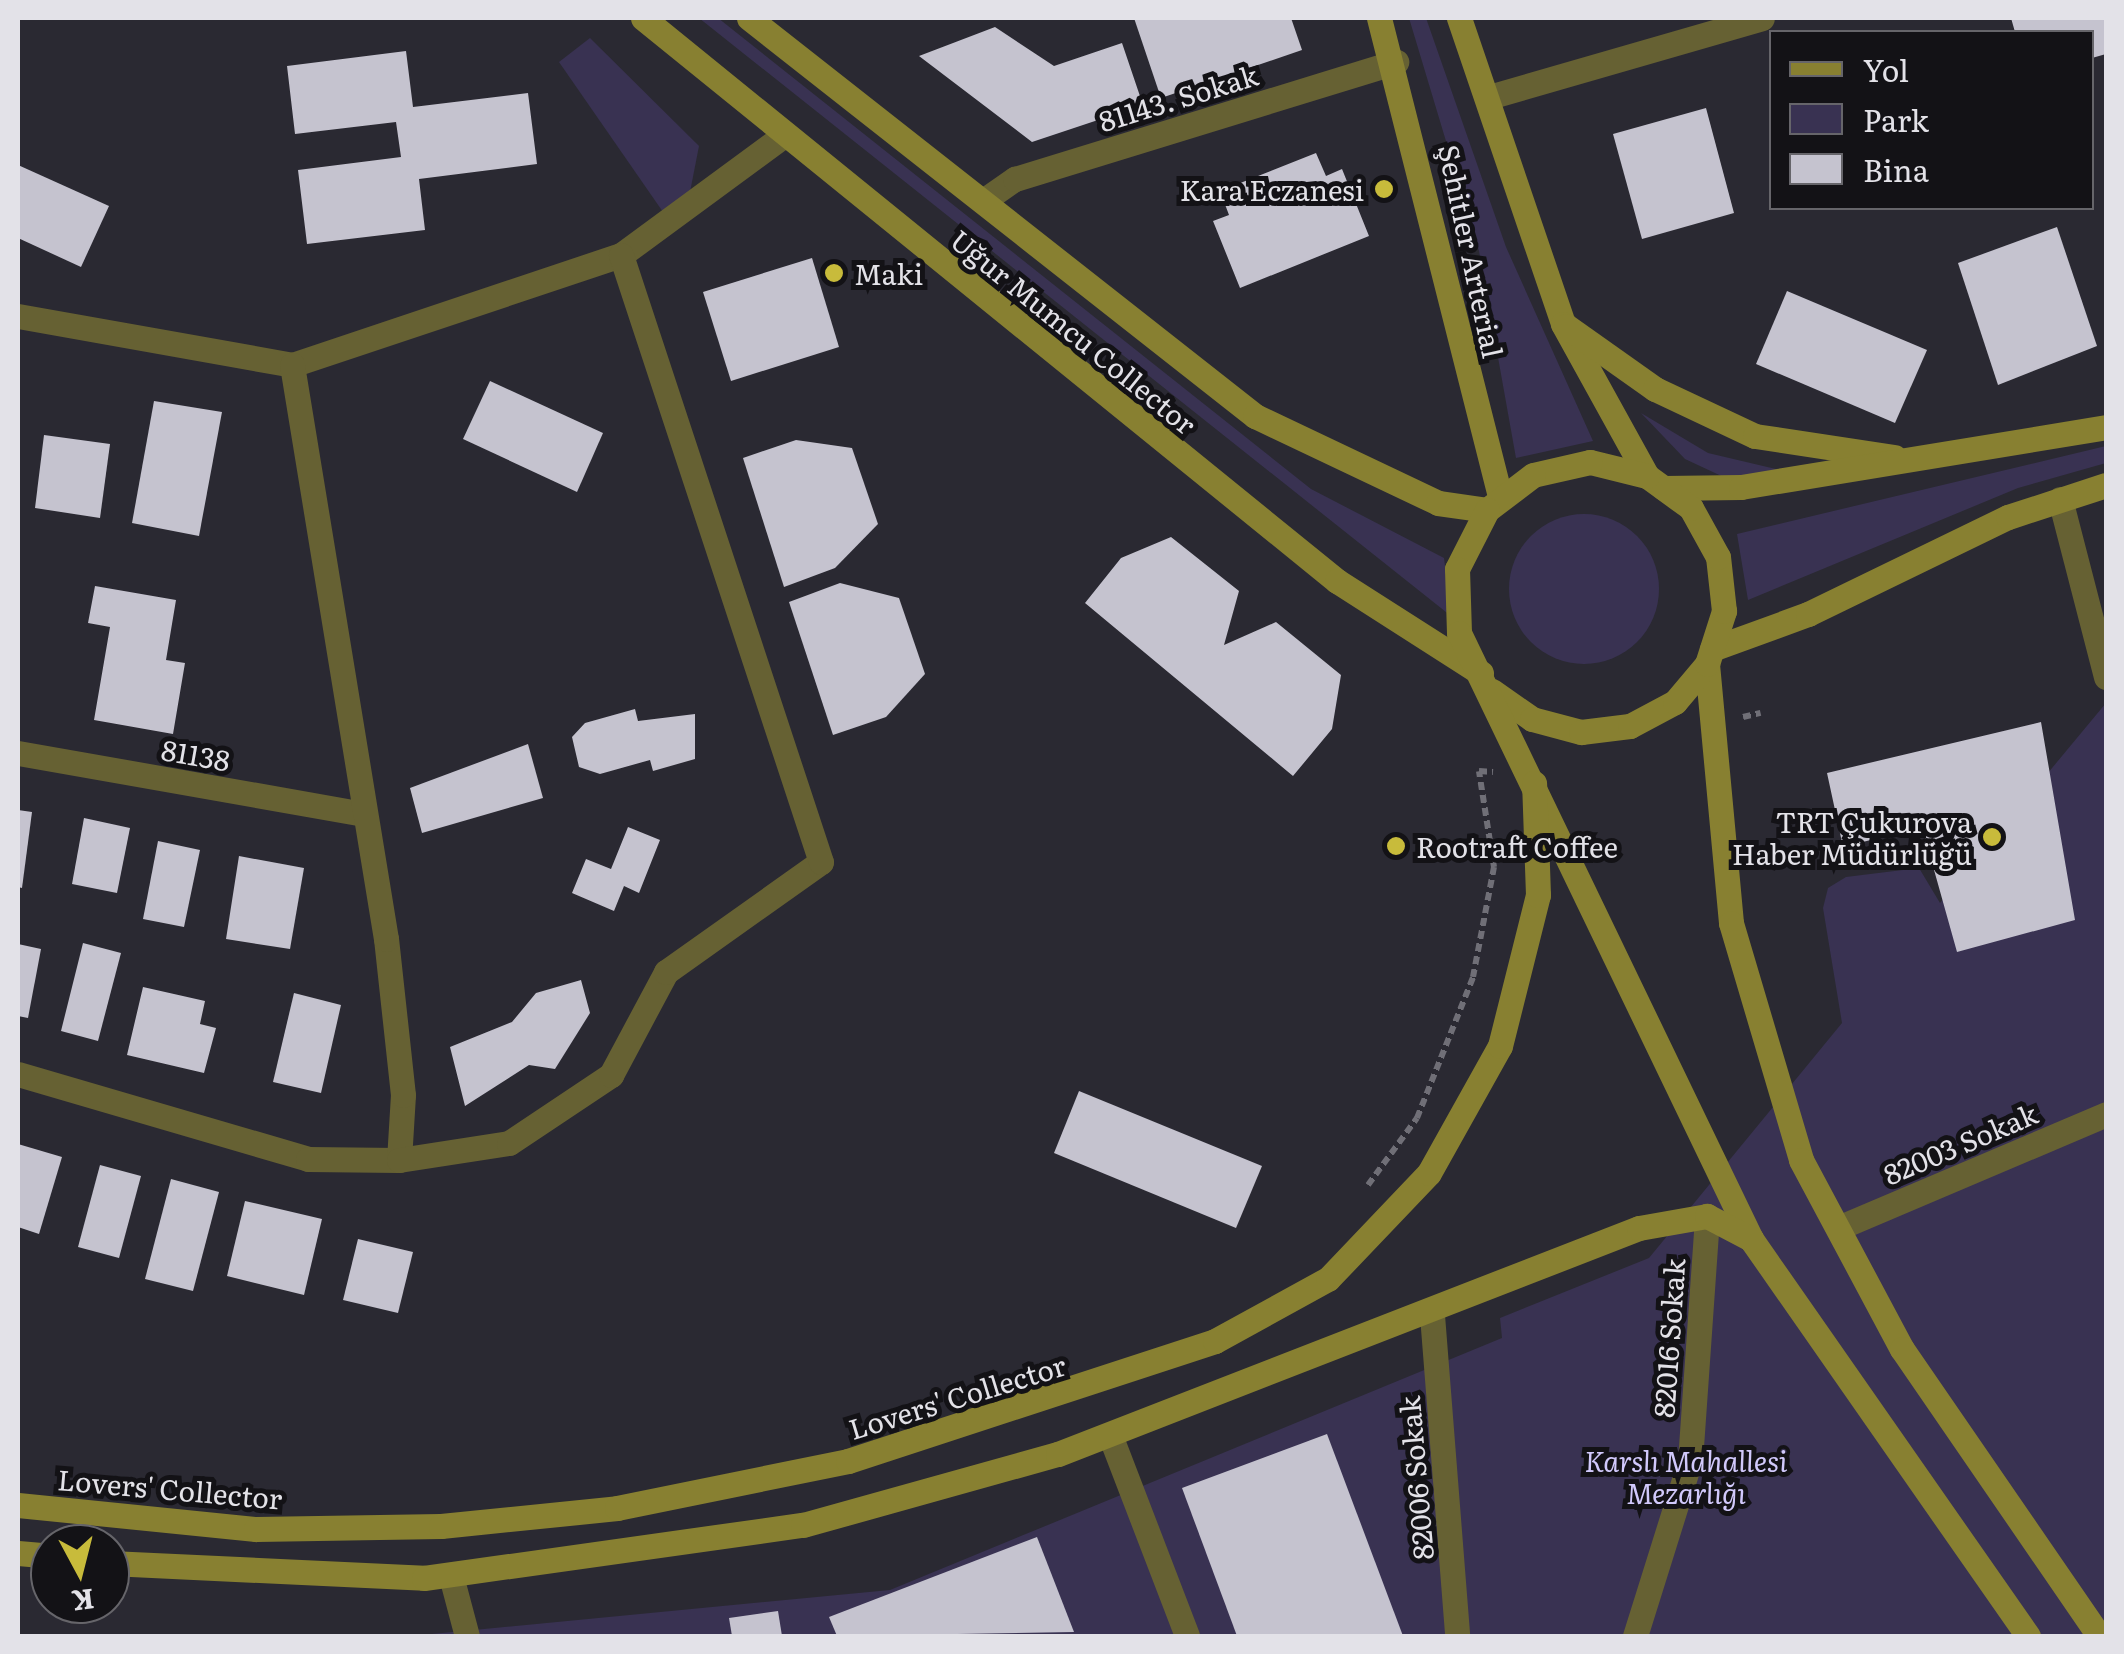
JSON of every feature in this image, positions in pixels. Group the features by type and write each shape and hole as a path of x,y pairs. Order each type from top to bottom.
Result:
{"main road":[{"name":"Uğur Mumcu Collector","path":"643,18 782,136 1337,581 1487,682"},
{"name":"Uğur Mumcu Collector","path":"748,18 1255,416 1438,503 1494,504"},
{"name":"Şehitler Arterial","path":"1379,18 1396,62 1494,504"},
{"name":"Şehitler Arterial","path":"1459,18 1563,324 1655,482"},
{"path":"1563,324 1655,389 1754,436 1928,461"},
{"path":"2028,1636 1752,1239 1534,773 1459,634 1457,568 1494,504 1533,475 1590,462 1655,482 1738,487 1928,461 2106,428"},
{"path":"1655,482 1691,508 1718,557 1724,611 1710,656 1710,726 1740,960 1801,1160 1902,1348 2099,1636"},
{"path":"1487,682 1532,719 1597,730 1630,726 1675,702 1710,656 2060,499 2106,485"},
{"name":"Lovers' Collector","path":"18,1505 256,1529 441,1526 617,1508 848,1460 1215,1341 1328,1280 1429,1172 1491,1062 1538,896 1534,773"},
{"path":"130,1564 451,1576 803,1525 1110,1435 1432,1315 1639,1228 1707,1216 1752,1239"}],"street":[{"path":"1489,97 1762,18"},
{"name":"81143. Sokak","path":"982,201 1015,179 1396,62"},
{"path":"18,316 292,366 622,255 782,136"},
{"path":"18,1074 308,1158 398,1160 509,1143 611,1075 666,972 821,862 622,255"},
{"path":"292,366 364,814 404,1095 398,1160"},
{"path":"2060,499 2106,677"},
{"name":"81138","path":"18,753 364,814"},
{"name":"82003 Sokak","path":"1838,1228 2106,1114"},
{"name":"82016 Sokak","path":"1634,1636 1690,1461 1707,1216"},
{"name":"82006 Sokak","path":"1432,1315 1457,1636"},
{"path":"1110,1435 1188,1636"},
{"path":"451,1576 467,1636"}],"path":[{"path":"1356,1203 1417,1118 1473,976 1494,867 1480,771"}],"green space":[{"path":"699,18 718,18 1311,489 1444,558 1451,616"},
{"path":"1409,18 1426,18 1506,247 1593,441 1516,458 1479,251"},
{"path":"590,38 699,146 690,192 663,212 559,62"},
{"path":"1641,413 1708,453 1784,471 1730,480 1685,459"},
{"path":"2106,446 2106,463 2018,488 1748,600 1737,534"},
{"path":"1584,514 1613,519 1637,536 1654,560 1659,589 1654,618 1637,642 1613,659 1584,664 1555,659 1531,642 1514,618 1509,589 1514,560 1531,536 1555,519"},
{"name":"Karslı Mahallesi Mezarlığı","path":"2106,703 2106,1636 411,1636 890,1590 1502,1338 1500,1318 1649,1258 1842,1023 1823,908 1828,888 1846,877 1919,868 1940,903"}],"building":[{"path":"1134,18 1291,18 1302,50 1161,98"},
{"path":"2011,18 2106,18 2106,54 2094,57 2094,30 2014,30"},
{"path":"995,27 1054,66 1122,43 1143,105 1032,142 919,56"},
{"path":"406,51 413,107 528,93 537,164 419,179 425,230 307,244 298,170 401,157 396,122 295,134 287,66"},
{"path":"1706,108 1734,213 1642,239 1613,134"},
{"path":"1316,153 1326,176 1342,169 1369,236 1240,288 1213,221 1229,215 1220,191"},
{"path":"18,165 109,206 81,267 18,238"},
{"path":"2057,227 2097,346 1998,385 1958,263"},
{"path":"812,258 839,347 731,381 703,292"},
{"path":"1787,291 1927,350 1895,423 1756,364"},
{"path":"490,381 603,433 577,492 463,439"},
{"path":"154,401 222,412 199,536 132,523"},
{"path":"44,435 110,444 100,518 35,508"},
{"path":"796,440 852,448 878,524 835,568 784,587 743,458"},
{"path":"1171,537 1239,591 1224,645 1276,622 1341,675 1332,729 1293,776 1085,603 1121,558"},
{"path":"840,583 899,598 925,674 886,717 833,735 789,602"},
{"path":"95,586 176,600 166,660 185,663 173,734 94,720 110,627 88,623"},
{"path":"635,709 638,721 695,714 695,759 653,771 650,760 600,774 579,767 572,737 585,723"},
{"name":"TRT Çukurova Haber Müdürlüğü","path":"2041,722 2075,920 1957,952 1922,827 1843,847 1827,773"},
{"path":"528,744 543,798 422,833 410,788"},
{"path":"18,810 32,812 22,888 18,887"},
{"path":"84,818 130,828 117,893 72,884"},
{"path":"628,827 660,840 639,893 624,886 614,911 572,893 586,859 611,869"},
{"path":"158,841 200,850 184,927 143,919"},
{"path":"239,856 304,868 290,949 226,939"},
{"path":"83,943 121,953 98,1041 61,1031"},
{"path":"18,944 41,949 28,1018 18,1016"},
{"path":"581,980 590,1013 555,1069 529,1065 465,1106 450,1047 512,1022 536,993"},
{"path":"143,987 205,1001 200,1024 216,1028 204,1073 127,1055"},
{"path":"294,993 341,1005 321,1093 273,1082"},
{"path":"1079,1091 1262,1166 1236,1228 1054,1153"},
{"path":"18,1144 62,1157 39,1234 18,1227"},
{"path":"100,1165 141,1176 119,1258 78,1247"},
{"path":"171,1179 219,1192 193,1291 145,1279"},
{"path":"245,1201 322,1219 304,1295 227,1276"},
{"path":"358,1239 413,1252 398,1313 343,1300"},
{"path":"1327,1434 1403,1636 1237,1636 1182,1488"},
{"path":"1037,1537 1074,1632 837,1636 829,1617"},
{"path":"778,1611 782,1636 732,1636 729,1618"}],"place":[{"name":"Kara Eczanesi","path":"1384,189"},
{"name":"Maki","path":"834,273"},
{"name":"TRT Çukurova Haber Müdürlüğü","path":"1992,837"},
{"name":"Rootraft Coffee","path":"1396,846"}]}
